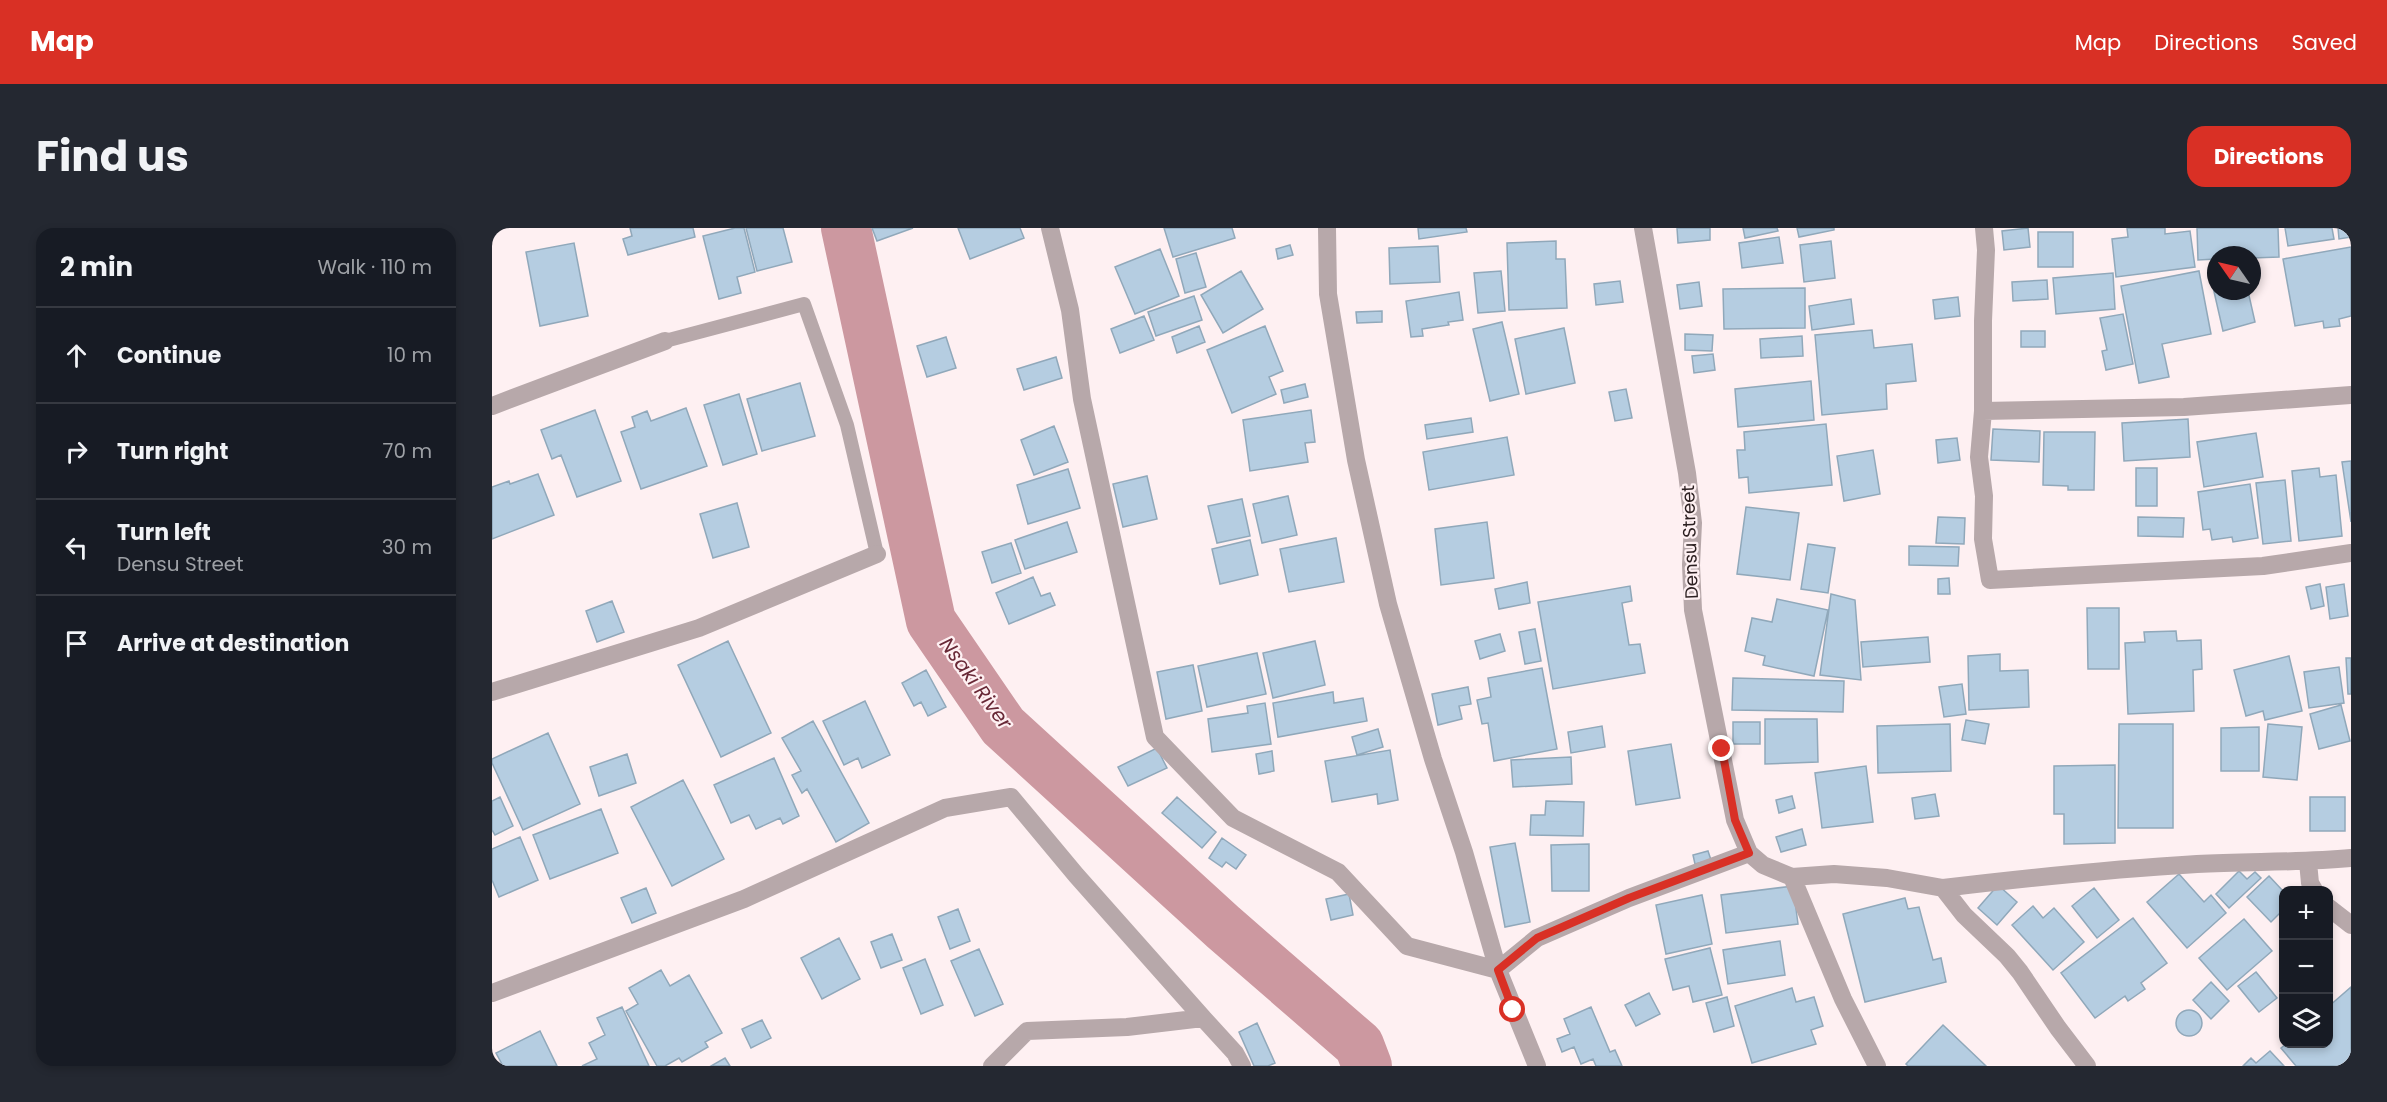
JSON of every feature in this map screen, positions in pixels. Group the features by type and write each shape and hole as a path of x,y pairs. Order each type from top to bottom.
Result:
{"street":[{"path":"1050,228 1070,310 1082,399 1155,737 1233,818 1338,873 1407,945 1498,970"},
{"path":"1327,228 1328,294 1356,460 1388,604 1498,970 1537,1066"},
{"name":"Densu Street","path":"1643,228 1687,473 1693,523 1691,565 1693,610 1735,820 1749,853"},
{"path":"1984,228 1986,250 1983,411 1979,457 1984,496 1983,539 1990,580 2263,566 2351,553"},
{"path":"492,406 665,341"},
{"path":"1983,411 2184,407 2351,395"},
{"path":"492,692 699,628 878,554"},
{"path":"492,993 744,898 945,808 1011,797 1076,875 1235,1053 1242,1066"},
{"path":"1498,970 1537,938 1629,898 1749,853 1763,865 1791,877 1834,874 1887,878 1943,888 2092,871 2197,864 2308,862 2351,858"},
{"path":"2308,862 2312,886"},
{"path":"1791,877 1843,999 1877,1066"},
{"path":"1943,888 1964,915 2007,956 2020,972 2087,1066"},
{"path":"2333,911 2351,925"},
{"path":"992,1066 1027,1031 1127,1026 1203,1018"}],"lane":[{"path":"665,341 804,304 848,425 878,554"}],"building":[{"path":"630,228 693,228 695,237 628,255 623,239 632,236"},
{"path":"744,228 755,272 737,277 741,293 719,299 703,236"},
{"path":"746,228 783,228 792,262 757,271"},
{"path":"872,228 913,228 877,241"},
{"path":"958,228 1020,228 1024,238 970,259"},
{"path":"1164,228 1232,228 1235,238 1173,257"},
{"path":"1418,228 1466,228 1467,232 1419,239"},
{"path":"1677,228 1710,228 1710,240 1678,243"},
{"path":"1743,228 1777,228 1778,231 1745,238"},
{"path":"1797,228 1834,228 1834,230 1799,237"},
{"path":"2028,228 2030,247 2004,250 2002,231"},
{"path":"2127,228 2165,228 2165,234 2190,231 2195,267 2116,277 2112,239 2128,237"},
{"path":"2197,228 2278,228 2279,257 2261,258 2261,246 2207,246 2207,260 2198,260"},
{"path":"2285,228 2332,228 2334,239 2288,246"},
{"path":"2338,228 2351,228 2351,237 2339,239"},
{"path":"2038,232 2073,232 2073,267 2038,267"},
{"path":"1779,237 1783,263 1742,268 1739,243"},
{"path":"1556,241 1556,259 1565,259 1567,308 1509,310 1507,243"},
{"path":"1831,241 1835,278 1804,282 1800,245"},
{"path":"574,243 588,316 540,326 526,252"},
{"path":"1290,245 1293,255 1278,259 1276,249"},
{"path":"1438,246 1440,282 1390,284 1389,248"},
{"path":"2351,247 2351,316 2339,319 2340,326 2324,328 2323,321 2295,326 2283,259"},
{"path":"1160,249 1179,296 1135,314 1115,267"},
{"path":"1196,253 1206,287 1185,293 1176,259"},
{"path":"1241,271 1263,309 1223,333 1201,295"},
{"path":"1501,271 1505,311 1478,313 1474,273"},
{"path":"2199,271 2211,334 2162,344 2169,377 2139,383 2121,286"},
{"path":"2113,273 2115,309 2056,314 2053,278"},
{"path":"2047,280 2048,299 2013,301 2012,282"},
{"path":"1620,281 1623,302 1596,305 1594,284"},
{"path":"1699,282 1702,306 1680,309 1677,285"},
{"path":"1805,288 1805,328 1724,329 1723,289"},
{"path":"1459,292 1463,320 1448,322 1449,325 1422,329 1423,336 1411,337 1406,301"},
{"path":"1194,296 1202,320 1156,336 1148,312"},
{"path":"1958,297 1960,316 1935,319 1933,300"},
{"path":"1851,299 1854,324 1812,330 1809,306"},
{"path":"2216,300 2250,300 2255,322 2223,331"},
{"path":"1382,311 1382,322 1357,323 1356,312"},
{"path":"2123,314 2133,364 2106,370 2102,351 2107,350 2100,318"},
{"path":"1144,316 1154,340 1120,353 1111,329"},
{"path":"1502,322 1519,394 1490,401 1473,329"},
{"path":"1199,326 1205,342 1177,353 1172,337"},
{"path":"1265,326 1283,371 1269,377 1276,394 1232,413 1207,350"},
{"path":"1564,328 1575,383 1526,394 1515,339"},
{"path":"1872,330 1874,348 1912,344 1916,381 1886,384 1887,409 1822,415 1815,335"},
{"path":"2021,331 2045,331 2045,347 2021,347"},
{"path":"1685,334 1713,335 1712,351 1685,350"},
{"path":"1802,336 1803,356 1761,358 1760,339"},
{"path":"946,337 956,368 927,377 917,346"},
{"path":"1713,354 1715,370 1694,373 1692,356"},
{"path":"1056,357 1062,378 1024,390 1017,369"},
{"path":"1811,381 1814,420 1738,427 1735,389"},
{"path":"800,383 815,436 762,451 747,399"},
{"path":"1305,384 1308,397 1284,403 1281,390"},
{"path":"1626,389 1632,418 1615,421 1609,392"},
{"path":"739,394 757,454 723,465 704,405"},
{"path":"686,408 707,466 641,489 621,432 635,427 632,417 647,411 651,421"},
{"path":"595,410 621,481 577,497 561,455 552,459 541,430"},
{"path":"1311,410 1315,442 1305,443 1308,462 1250,471 1243,420"},
{"path":"1471,418 1473,432 1427,439 1425,425"},
{"path":"2188,419 2190,457 2124,461 2122,423"},
{"path":"1826,424 1832,485 1749,493 1748,477 1739,478 1737,450 1745,450 1744,432"},
{"path":"1054,426 1068,462 1034,475 1021,440"},
{"path":"1993,429 2040,431 2039,462 1991,460"},
{"path":"2044,432 2095,432 2094,490 2068,490 2068,486 2043,485"},
{"path":"2256,433 2263,477 2204,487 2197,442"},
{"path":"1507,437 1514,475 1429,490 1423,452"},
{"path":"1957,438 1960,460 1938,463 1936,440"},
{"path":"1873,450 1880,494 1844,501 1837,456"},
{"path":"2351,461 2351,522 2342,462"},
{"path":"2136,468 2157,468 2157,506 2136,506"},
{"path":"2319,468 2320,477 2336,475 2342,536 2299,541 2292,471"},
{"path":"1068,469 1080,508 1028,524 1017,485"},
{"path":"538,474 554,515 492,539 492,487 509,481 510,484"},
{"path":"1147,476 1157,519 1123,527 1113,484"},
{"path":"2285,480 2291,541 2263,544 2256,483"},
{"path":"2250,484 2258,538 2233,542 2232,537 2212,540 2210,529 2203,530 2198,492"},
{"path":"1288,496 1297,535 1262,543 1253,504"},
{"path":"1242,499 1250,536 1217,543 1208,506"},
{"path":"737,503 749,547 713,558 700,514"},
{"path":"1746,507 1799,513 1790,580 1737,574"},
{"path":"1938,517 1965,518 1964,544 1936,543"},
{"path":"2138,517 2184,518 2183,537 2138,536"},
{"path":"1067,522 1077,552 1025,569 1015,540"},
{"path":"1487,522 1494,578 1441,585 1435,529"},
{"path":"1336,538 1344,582 1289,592 1280,549"},
{"path":"1250,540 1258,575 1220,584 1212,549"},
{"path":"1011,543 1021,573 992,583 982,552"},
{"path":"1808,544 1835,548 1828,593 1801,589"},
{"path":"1909,546 1959,547 1958,566 1909,565"},
{"path":"1033,577 1041,596 1050,593 1055,605 1009,624 996,593"},
{"path":"1949,578 1950,594 1938,594 1938,579"},
{"path":"1527,582 1530,603 1499,609 1495,589"},
{"path":"2320,584 2324,606 2311,609 2306,587"},
{"path":"2344,584 2348,616 2330,619 2326,587"},
{"path":"1630,586 1632,601 1622,603 1629,645 1640,644 1645,673 1553,689 1538,602"},
{"path":"1831,594 1855,600 1861,680 1820,675"},
{"path":"1777,599 1828,610 1814,676 1763,665 1765,656 1745,651 1752,618 1772,622"},
{"path":"612,601 624,632 597,642 586,611"},
{"path":"2087,608 2119,608 2119,669 2088,669"},
{"path":"1535,629 1541,661 1525,664 1519,632"},
{"path":"2176,631 2177,641 2201,640 2202,669 2193,670 2194,711 2128,714 2125,643 2145,642 2144,632"},
{"path":"1500,634 1505,651 1480,659 1475,641"},
{"path":"1928,637 1930,662 1863,667 1861,642"},
{"path":"728,641 771,733 721,757 678,665"},
{"path":"1315,641 1325,685 1273,698 1263,653"},
{"path":"1257,653 1266,694 1207,707 1198,666"},
{"path":"2000,654 2000,671 2028,670 2029,707 1969,710 1968,656"},
{"path":"2289,656 2302,711 2265,720 2263,711 2246,716 2234,670"},
{"path":"2346,658 2351,658 2351,694 2348,694"},
{"path":"1193,665 1202,711 1166,719 1157,672"},
{"path":"2339,667 2344,703 2309,708 2304,672"},
{"path":"1542,668 1557,749 1494,761 1488,723 1482,724 1477,700 1491,697 1488,678"},
{"path":"926,670 946,707 928,716 921,702 914,706 902,683"},
{"path":"1733,678 1844,681 1843,712 1732,710"},
{"path":"1962,684 1966,714 1944,717 1939,687"},
{"path":"1468,687 1471,704 1459,706 1462,719 1438,725 1432,694"},
{"path":"1333,692 1334,703 1363,698 1367,721 1278,737 1273,703"},
{"path":"865,701 890,755 862,768 858,758 844,765 823,721"},
{"path":"1265,703 1271,744 1212,752 1208,719 1248,713 1247,706"},
{"path":"2341,705 2350,741 2319,749 2310,714"},
{"path":"1765,719 1817,719 1818,762 1765,764"},
{"path":"1966,720 1989,724 1985,744 1962,740"},
{"path":"813,721 869,823 836,842 807,789 802,793 792,775 801,771 782,738"},
{"path":"1733,722 1760,722 1760,744 1733,744"},
{"path":"1950,724 1951,771 1878,773 1877,726"},
{"path":"2119,724 2173,724 2173,828 2118,828"},
{"path":"2268,724 2302,727 2297,780 2263,777"},
{"path":"1602,726 1605,747 1571,753 1568,732"},
{"path":"2259,727 2259,771 2221,771 2221,728"},
{"path":"1378,729 1383,747 1357,755 1352,737"},
{"path":"548,733 580,804 523,830 492,759"},
{"path":"1671,744 1680,798 1636,805 1628,751"},
{"path":"1157,748 1167,768 1128,786 1118,767"},
{"path":"1390,750 1398,800 1378,804 1377,794 1332,802 1325,761"},
{"path":"1272,751 1274,771 1259,774 1256,754"},
{"path":"627,754 636,783 599,796 590,767"},
{"path":"1571,757 1572,784 1513,787 1511,760"},
{"path":"774,758 799,816 783,824 780,818 756,829 749,815 731,823 714,785"},
{"path":"2115,765 2115,843 2064,844 2064,814 2054,814 2054,766"},
{"path":"1866,766 1873,822 1822,828 1815,773"},
{"path":"683,780 724,859 672,886 631,807"},
{"path":"1935,794 1939,816 1915,819 1912,798"},
{"path":"1792,796 1795,808 1779,813 1776,800"},
{"path":"500,797 513,826 495,835 492,830 492,801"},
{"path":"1177,797 1216,832 1202,848 1162,813"},
{"path":"2310,797 2345,797 2345,831 2310,831"},
{"path":"1546,801 1584,802 1583,836 1530,835 1531,815 1545,815"},
{"path":"601,809 618,853 550,879 533,835"},
{"path":"1802,829 1806,845 1781,852 1776,837"},
{"path":"520,837 538,880 499,897 492,880 492,849"},
{"path":"1222,838 1246,855 1236,869 1226,862 1222,867 1209,858"},
{"path":"1515,843 1530,922 1505,927 1490,847"},
{"path":"1589,844 1589,891 1552,891 1551,845"},
{"path":"1708,851 1711,860 1695,864 1693,855"},
{"path":"2239,871 2247,879 2255,872 2261,878 2229,908 2216,894"},
{"path":"2179,874 2204,902 2211,895 2226,913 2187,948 2147,902"},
{"path":"2269,876 2279,887 2279,914 2271,922 2247,897"},
{"path":"1998,885 2017,902 1997,925 1978,908"},
{"path":"1793,886 1798,924 1726,933 1721,895"},
{"path":"646,888 656,913 632,923 621,898"},
{"path":"2094,888 2119,920 2097,938 2072,906"},
{"path":"1349,894 1353,915 1331,920 1326,899"},
{"path":"1702,895 1712,944 1666,954 1656,905"},
{"path":"1905,898 1908,909 1919,907 1933,960 1941,958 1946,982 1865,1002 1843,914"},
{"path":"2033,906 2043,918 2054,908 2084,942 2053,970 2012,925"},
{"path":"958,909 970,941 950,949 938,917"},
{"path":"2133,918 2167,963 2141,983 2145,989 2128,1001 2125,996 2095,1018 2061,973"},
{"path":"2244,919 2272,951 2227,990 2199,958"},
{"path":"892,934 902,960 881,968 871,942"},
{"path":"839,938 860,979 822,999 801,958"},
{"path":"1780,941 1785,975 1728,984 1723,950"},
{"path":"1710,948 1722,995 1693,1002 1689,986 1673,990 1665,959"},
{"path":"979,949 1003,1004 975,1016 951,961"},
{"path":"925,959 943,1005 921,1014 903,968"},
{"path":"661,970 670,986 689,975 722,1033 705,1042 708,1047 682,1062 679,1058 665,1066 657,1066 626,1011 638,1004 629,988"},
{"path":"2256,972 2277,998 2259,1012 2238,986"},
{"path":"2211,982 2229,1001 2211,1019 2193,1000"},
{"path":"2351,987 2351,1066 2296,1066 2281,1048 2333,1048 2333,1003"},
{"path":"1792,988 1796,1002 1814,997 1823,1026 1811,1030 1816,1044 1752,1063 1735,1006"},
{"path":"1649,993 1660,1014 1636,1026 1625,1005"},
{"path":"1727,997 1734,1026 1714,1032 1706,1003"},
{"path":"622,1007 649,1066 582,1066 597,1059 589,1043 605,1035 597,1018"},
{"path":"1591,1007 1610,1052 1615,1050 1622,1066 1596,1066 1593,1059 1581,1064 1574,1047 1562,1052 1557,1039 1570,1034 1564,1019"},
{"path":"2189,1010 2198,1014 2202,1023 2198,1032 2189,1036 2180,1032 2176,1023 2180,1014"},
{"path":"762,1020 771,1038 751,1048 742,1029"},
{"path":"1257,1023 1275,1063 1268,1066 1254,1066 1239,1032"},
{"path":"1943,1025 1986,1066 1908,1066 1906,1064"},
{"path":"540,1031 557,1066 503,1066 496,1053"},
{"path":"2270,1051 2284,1066 2243,1066 2251,1058 2256,1063"},
{"path":"725,1058 730,1066 711,1066"}],"waterway":[{"name":"Nsaki River","path":"846,228 931,621 1003,726 1223,927 1359,1045 1367,1066"}],"route":[{"path":"1513,1010 1498,970 1537,938 1629,898 1749,853 1735,820 1722,749"}]}
